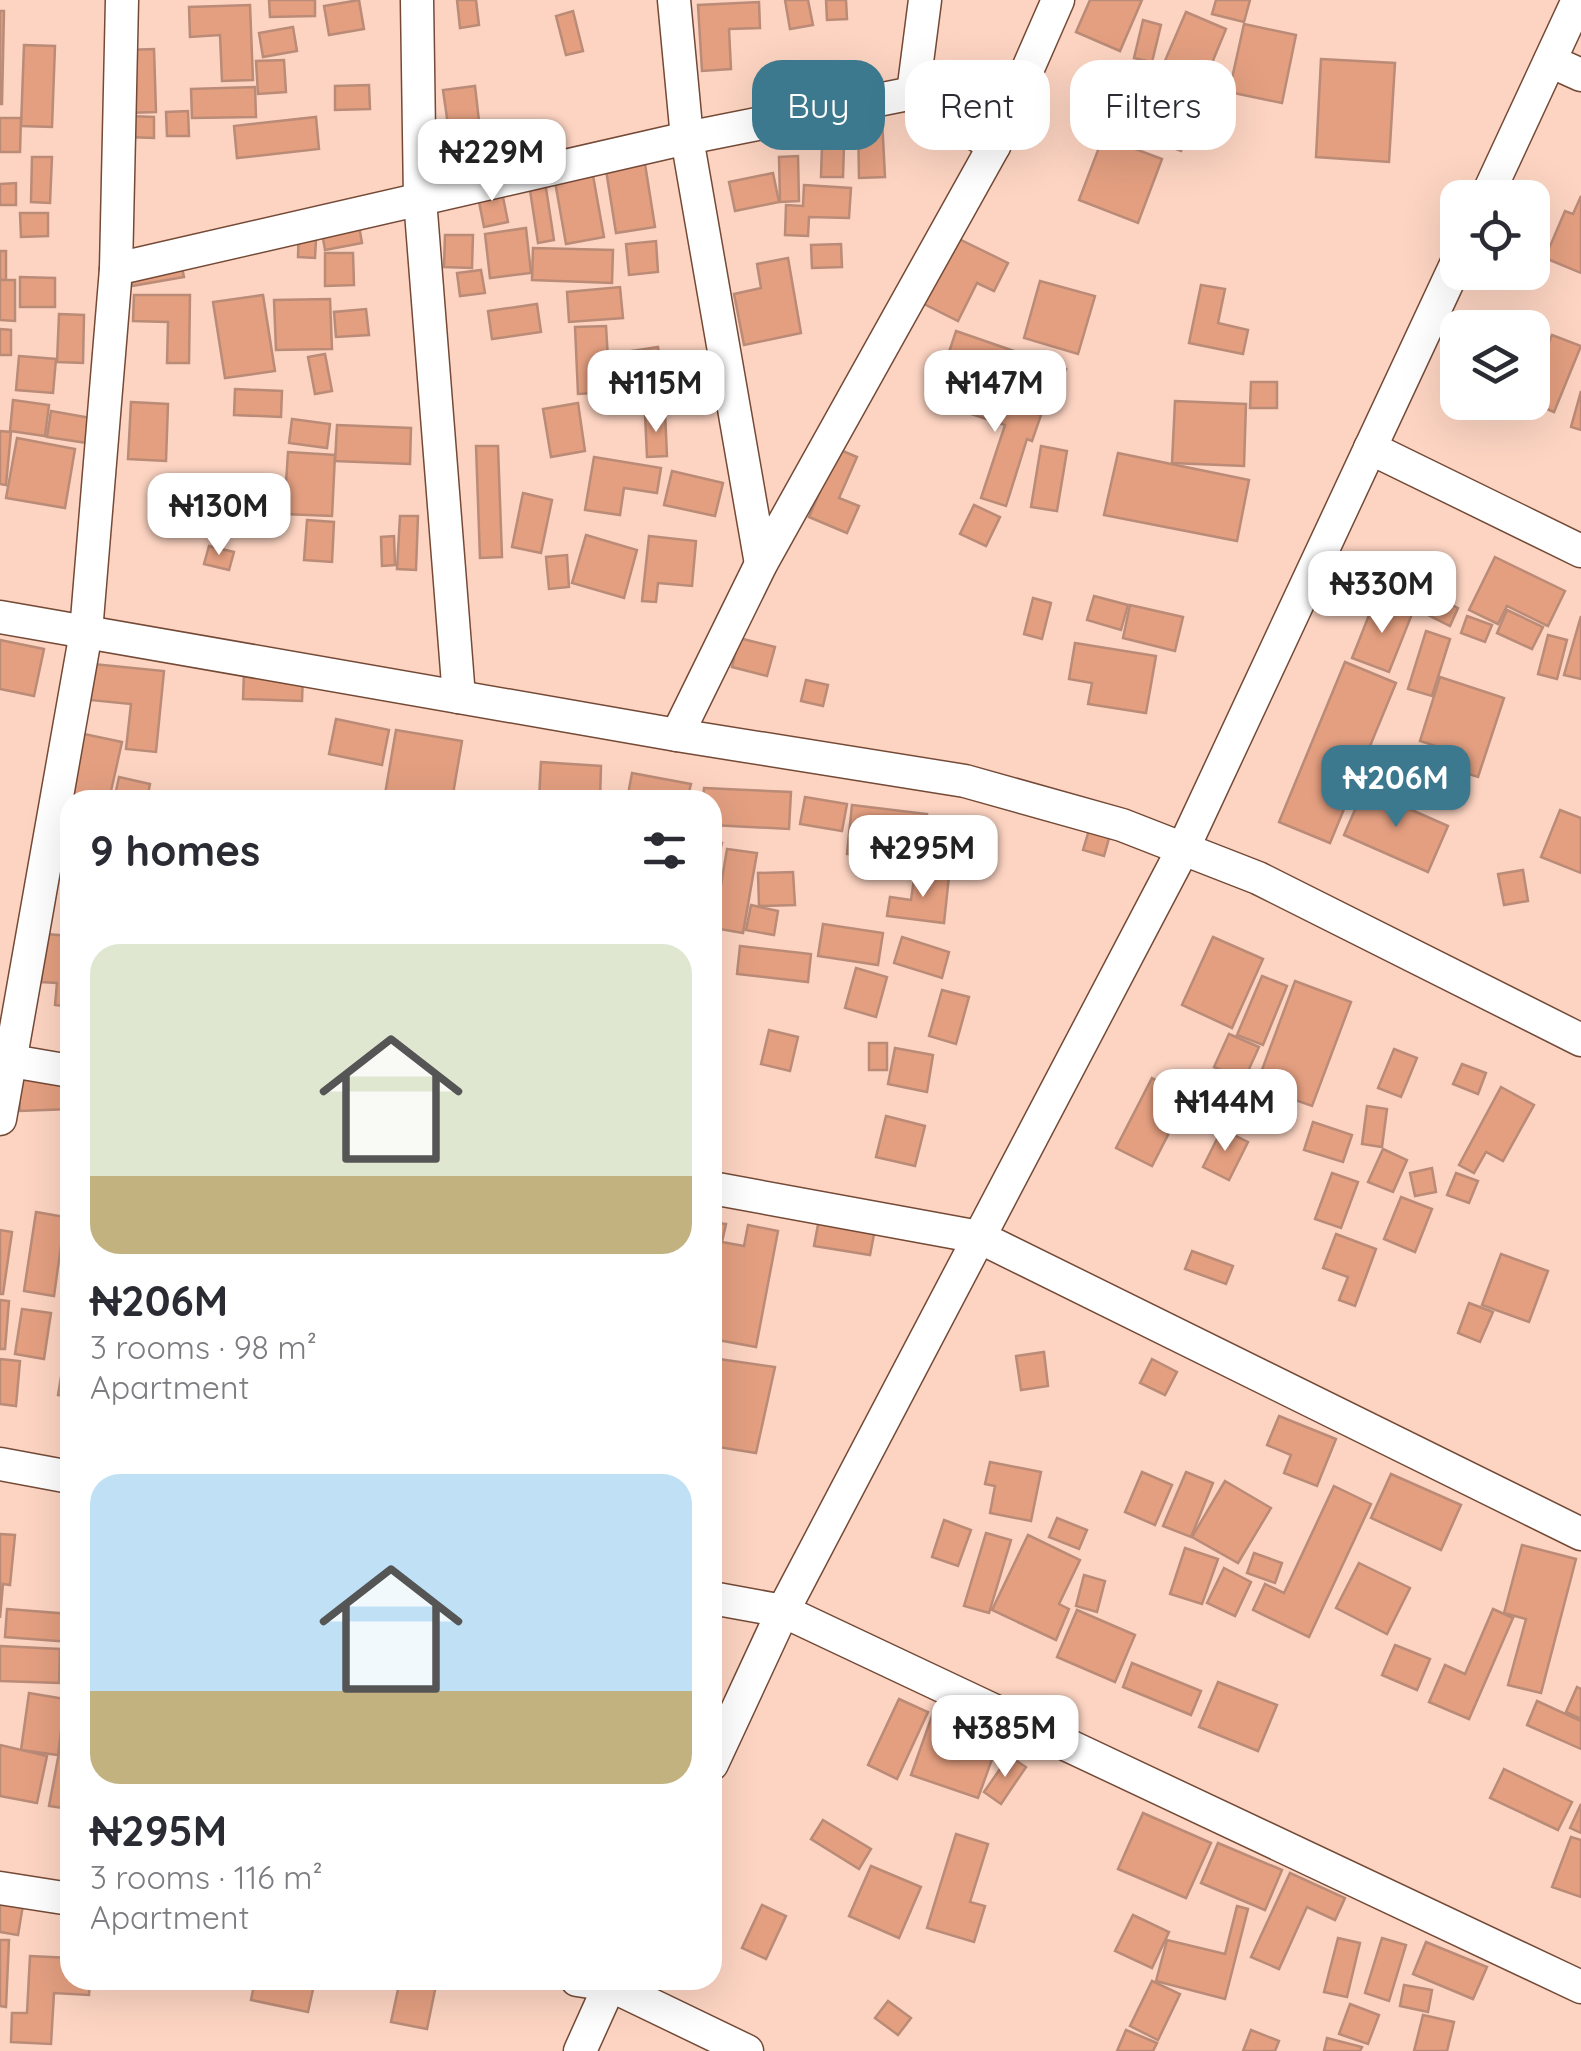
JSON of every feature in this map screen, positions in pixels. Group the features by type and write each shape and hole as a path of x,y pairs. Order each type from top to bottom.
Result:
{"street":[{"path":"0,1118 5,1060 86,632 116,270 122,0"},
{"path":"417,0 420,199 459,696"},
{"path":"674,0 687,138 761,564"},
{"path":"917,60 925,0"},
{"path":"1032,60 1058,0"},
{"path":"1494,180 1578,0"},
{"path":"1550,61 1581,75"},
{"path":"116,270 687,138 905,95"},
{"path":"677,735 761,564 992,150"},
{"path":"722,1743 784,1611 1183,849 1444,290"},
{"path":"1370,448 1581,551"},
{"path":"0,617 965,781 1122,824 1258,878 1581,1040"},
{"path":"5,1060 60,1069"},
{"path":"722,1190 979,1237 1581,1534"},
{"path":"0,1464 60,1475"},
{"path":"722,1600 784,1611 1581,1986"},
{"path":"0,1888 60,1897"},
{"path":"580,2051 608,1990"},
{"path":"625,1990 747,2051"}],"building":[{"path":"269,0 315,0 315,16 270,17"},
{"path":"359,0 364,29 329,35 324,6"},
{"path":"457,0 476,0 479,25 460,28"},
{"path":"785,0 808,0 813,25 790,29"},
{"path":"826,0 846,0 847,19 827,20"},
{"path":"1090,0 1142,0 1120,51 1076,32"},
{"path":"1216,0 1250,0 1244,22 1212,14"},
{"path":"759,2 760,28 729,29 731,69 702,71 698,5"},
{"path":"250,5 253,80 222,81 220,35 190,37 189,7"},
{"path":"0,11 4,11 2,104 0,104"},
{"path":"573,11 583,51 566,55 556,16"},
{"path":"1186,12 1226,29 1213,60 1165,60"},
{"path":"1143,20 1161,25 1152,60 1134,58"},
{"path":"1244,24 1296,35 1282,103 1236,93 1236,60"},
{"path":"293,27 297,51 263,57 259,33"},
{"path":"24,45 55,46 52,127 21,126"},
{"path":"154,49 156,112 128,113 126,50"},
{"path":"1321,59 1395,63 1389,162 1316,157"},
{"path":"284,60 286,92 258,94 256,61"},
{"path":"369,85 370,109 335,110 335,86"},
{"path":"475,86 479,121 448,125 443,90"},
{"path":"255,87 256,117 192,118 191,89"},
{"path":"188,111 189,136 167,136 166,112"},
{"path":"129,116 154,117 154,138 128,137"},
{"path":"316,117 319,149 237,158 234,126"},
{"path":"0,118 21,118 20,152 0,152"},
{"path":"642,145 655,227 616,233 603,151"},
{"path":"822,150 844,150 843,177 821,177"},
{"path":"859,150 884,150 885,177 859,178"},
{"path":"1098,150 1138,150 1162,159 1138,223 1079,200"},
{"path":"589,153 604,237 566,244 551,159"},
{"path":"798,156 799,201 780,202 779,157"},
{"path":"32,157 52,157 50,203 31,202"},
{"path":"773,173 779,202 735,211 729,182"},
{"path":"544,175 554,240 538,243 528,177"},
{"path":"500,182 508,222 484,227 476,187"},
{"path":"16,183 16,205 0,205 0,184"},
{"path":"804,185 851,188 849,218 809,217 808,236 785,235 786,205 803,206"},
{"path":"1581,196 1581,273 1550,260 1550,246 1565,211 1573,214"},
{"path":"356,208 362,243 325,250 319,215"},
{"path":"20,213 48,213 48,236 21,237"},
{"path":"299,221 317,222 315,258 298,257"},
{"path":"526,228 531,273 490,278 485,234"},
{"path":"445,235 473,235 472,268 444,267"},
{"path":"955,237 1008,263 994,291 977,283 958,321 922,303"},
{"path":"656,241 658,272 629,275 626,244"},
{"path":"841,244 842,267 812,268 811,245"},
{"path":"533,248 613,250 612,283 532,280"},
{"path":"0,251 6,251 6,280 0,280"},
{"path":"325,253 353,253 354,285 325,286"},
{"path":"179,254 184,277 132,286 128,264"},
{"path":"788,258 801,333 744,345 734,294 761,288 757,264"},
{"path":"481,270 485,293 460,296 457,273"},
{"path":"20,277 55,278 55,307 20,307"},
{"path":"0,280 15,280 15,321 0,320"},
{"path":"1040,281 1095,296 1078,354 1024,338"},
{"path":"1201,285 1225,289 1218,323 1248,330 1243,354 1189,343"},
{"path":"620,287 623,318 569,322 567,292"},
{"path":"134,295 190,295 189,363 167,363 168,322 133,321"},
{"path":"263,295 275,371 225,378 213,302"},
{"path":"330,299 332,349 276,350 274,300"},
{"path":"537,304 541,332 492,339 488,311"},
{"path":"366,309 369,335 336,337 334,312"},
{"path":"59,314 84,315 83,363 57,362"},
{"path":"606,326 610,392 578,394 575,327"},
{"path":"0,329 11,330 11,355 0,355"},
{"path":"956,331 1066,369 1058,393 948,355"},
{"path":"1552,335 1581,346 1554,412 1550,410"},
{"path":"658,347 662,376 616,382 612,354"},
{"path":"325,354 332,391 315,394 308,357"},
{"path":"19,356 56,359 53,393 16,390"},
{"path":"934,382 1041,415 1032,441 1027,439 1006,506 981,498 1005,425 928,400"},
{"path":"1251,382 1277,382 1277,408 1250,408"},
{"path":"235,389 282,391 281,417 234,415"},
{"path":"1581,391 1581,430 1571,427"},
{"path":"13,400 49,405 45,436 10,431"},
{"path":"1175,401 1246,404 1244,466 1172,463"},
{"path":"131,402 168,404 166,461 128,459"},
{"path":"578,403 585,451 551,457 543,409"},
{"path":"51,411 91,418 87,443 47,437"},
{"path":"665,412 667,456 647,457 645,414"},
{"path":"292,419 330,424 327,448 289,443"},
{"path":"337,425 411,428 410,464 335,461"},
{"path":"0,431 11,432 6,485 0,484"},
{"path":"17,438 75,449 65,508 6,498"},
{"path":"476,446 498,446 502,557 480,558"},
{"path":"1041,446 1067,451 1057,511 1031,507"},
{"path":"838,449 857,457 839,498 859,506 847,533 809,517"},
{"path":"288,452 335,455 332,516 284,514"},
{"path":"1118,453 1249,480 1237,541 1104,515"},
{"path":"594,457 661,468 657,493 624,488 620,515 585,510"},
{"path":"672,471 723,483 715,516 664,505"},
{"path":"523,493 552,500 541,553 512,547"},
{"path":"974,505 1000,517 986,546 960,534"},
{"path":"400,516 418,516 416,570 397,569"},
{"path":"307,520 334,522 332,562 304,560"},
{"path":"586,535 637,550 624,598 572,583"},
{"path":"394,536 395,565 382,566 381,537"},
{"path":"649,536 696,541 692,586 658,583 656,602 642,601"},
{"path":"209,546 234,552 229,570 204,564"},
{"path":"567,555 569,587 549,589 546,557"},
{"path":"1495,557 1565,591 1548,626 1507,606 1498,624 1469,610"},
{"path":"1423,591 1458,608 1450,626 1414,608"},
{"path":"1094,596 1128,605 1121,630 1087,620"},
{"path":"1033,598 1051,603 1042,639 1024,634"},
{"path":"1375,600 1412,614 1389,672 1352,658"},
{"path":"1130,605 1183,617 1175,651 1123,638"},
{"path":"1507,610 1543,627 1532,649 1497,633"},
{"path":"1467,616 1492,625 1485,642 1461,633"},
{"path":"1581,616 1581,679 1564,675"},
{"path":"1426,631 1450,639 1432,696 1408,689"},
{"path":"1548,635 1567,640 1557,679 1538,674"},
{"path":"739,638 775,647 767,676 732,667"},
{"path":"0,640 44,649 34,696 0,689"},
{"path":"1075,643 1156,656 1146,713 1088,704 1092,683 1069,679"},
{"path":"1345,662 1396,683 1330,843 1279,822"},
{"path":"93,664 164,671 156,752 126,749 131,704 90,700"},
{"path":"244,672 303,674 302,701 243,699"},
{"path":"1440,677 1504,698 1478,777 1456,770 1461,754 1420,741"},
{"path":"806,680 828,685 823,706 801,701"},
{"path":"336,719 389,730 382,765 329,754"},
{"path":"396,730 462,741 454,790 386,790"},
{"path":"84,734 122,742 111,790 71,790"},
{"path":"541,762 601,766 600,790 540,790"},
{"path":"632,773 691,784 690,790 629,790"},
{"path":"119,777 150,784 149,790 116,790"},
{"path":"704,788 791,792 789,829 722,826 722,790"},
{"path":"1364,789 1448,826 1428,872 1344,835"},
{"path":"805,797 847,804 842,831 800,824"},
{"path":"852,805 927,814 922,863 847,854"},
{"path":"1560,810 1581,818 1581,873 1541,857"},
{"path":"1089,830 1110,835 1104,856 1083,850"},
{"path":"727,849 757,853 743,933 722,929 722,879"},
{"path":"1523,870 1528,901 1504,905 1498,874"},
{"path":"793,872 795,905 759,906 758,873"},
{"path":"915,872 949,876 944,923 887,916 890,897 911,900"},
{"path":"751,905 778,911 774,935 746,930"},
{"path":"823,924 883,933 878,965 818,956"},
{"path":"46,934 60,935 60,1006 55,1005 57,983 41,982"},
{"path":"902,937 949,952 942,978 894,963"},
{"path":"1213,937 1263,959 1232,1028 1182,1005"},
{"path":"740,946 811,954 808,982 737,974"},
{"path":"856,968 887,977 876,1017 845,1008"},
{"path":"1262,976 1287,986 1263,1045 1237,1035"},
{"path":"1295,981 1351,1002 1312,1106 1256,1086"},
{"path":"942,990 969,997 956,1044 929,1036"},
{"path":"769,1030 798,1037 790,1071 761,1064"},
{"path":"1229,1034 1259,1047 1244,1080 1214,1067"},
{"path":"869,1043 887,1043 887,1070 869,1070"},
{"path":"895,1048 933,1055 927,1092 888,1084"},
{"path":"1394,1049 1417,1058 1401,1097 1378,1088"},
{"path":"1462,1064 1486,1073 1478,1094 1453,1084"},
{"path":"60,1076 60,1109 20,1111 18,1078"},
{"path":"1152,1078 1188,1096 1152,1166 1116,1148"},
{"path":"1501,1087 1534,1105 1503,1161 1486,1152 1474,1173 1459,1165"},
{"path":"1367,1106 1387,1109 1382,1147 1362,1144"},
{"path":"886,1116 925,1126 915,1166 876,1157"},
{"path":"1313,1122 1352,1135 1343,1162 1304,1150"},
{"path":"1222,1129 1248,1142 1229,1180 1203,1167"},
{"path":"1383,1149 1407,1160 1393,1192 1368,1182"},
{"path":"1432,1168 1436,1192 1415,1196 1410,1173"},
{"path":"1332,1173 1358,1182 1341,1228 1315,1219"},
{"path":"1456,1173 1478,1181 1469,1203 1447,1195"},
{"path":"1401,1197 1432,1209 1415,1252 1384,1239"},
{"path":"36,1212 60,1216 54,1296 24,1291"},
{"path":"820,1214 876,1224 870,1255 814,1246"},
{"path":"748,1225 778,1231 756,1347 722,1341 722,1242 744,1246"},
{"path":"0,1230 12,1232 3,1294 0,1294"},
{"path":"1336,1234 1376,1249 1355,1306 1339,1300 1348,1277 1323,1268"},
{"path":"1192,1251 1233,1266 1226,1284 1185,1269"},
{"path":"1501,1254 1548,1271 1529,1322 1482,1305"},
{"path":"0,1300 9,1301 5,1349 0,1349"},
{"path":"1469,1303 1493,1312 1480,1342 1458,1333"},
{"path":"22,1309 51,1313 44,1359 15,1354"},
{"path":"1044,1352 1048,1386 1021,1390 1016,1356"},
{"path":"0,1359 20,1361 16,1406 0,1404"},
{"path":"722,1359 775,1367 756,1453 722,1448"},
{"path":"1152,1359 1177,1372 1165,1395 1140,1383"},
{"path":"1279,1416 1336,1439 1317,1486 1284,1473 1291,1455 1267,1445"},
{"path":"990,1462 1041,1472 1031,1521 990,1513 995,1486 985,1484"},
{"path":"1142,1472 1172,1485 1155,1525 1125,1512"},
{"path":"1186,1472 1213,1483 1191,1537 1163,1526"},
{"path":"1391,1474 1461,1505 1441,1550 1371,1518"},
{"path":"1225,1481 1271,1508 1238,1563 1192,1537"},
{"path":"1334,1486 1371,1504 1309,1637 1253,1610 1265,1584 1284,1593"},
{"path":"1057,1518 1087,1530 1079,1549 1049,1537"},
{"path":"944,1520 971,1530 958,1566 932,1557"},
{"path":"986,1533 1011,1540 989,1613 964,1606"},
{"path":"0,1534 15,1535 10,1585 3,1584 0,1618"},
{"path":"1028,1535 1080,1560 1059,1604 1069,1609 1056,1640 992,1610"},
{"path":"1522,1545 1576,1559 1541,1693 1508,1685 1526,1619 1504,1613"},
{"path":"1185,1548 1218,1559 1202,1604 1170,1594"},
{"path":"1254,1553 1282,1563 1275,1583 1247,1573"},
{"path":"1359,1563 1410,1588 1387,1634 1336,1608"},
{"path":"1224,1568 1251,1582 1235,1616 1207,1603"},
{"path":"1084,1575 1105,1581 1097,1612 1076,1606"},
{"path":"7,1609 60,1613 60,1641 5,1637"},
{"path":"1493,1609 1513,1618 1469,1719 1429,1702 1445,1665 1465,1674"},
{"path":"1077,1610 1135,1635 1115,1682 1057,1657"},
{"path":"1395,1645 1430,1659 1417,1690 1382,1675"},
{"path":"0,1646 60,1649 59,1683 0,1681"},
{"path":"1132,1663 1201,1691 1191,1715 1123,1687"},
{"path":"1218,1682 1277,1705 1258,1751 1199,1727"},
{"path":"1577,1687 1581,1689 1581,1719 1566,1712"},
{"path":"29,1693 60,1698 58,1755 21,1750"},
{"path":"899,1699 928,1712 897,1779 868,1765"},
{"path":"1537,1701 1581,1721 1581,1749 1527,1725"},
{"path":"933,1713 1000,1737 978,1798 911,1775"},
{"path":"0,1745 47,1756 37,1803 0,1796"},
{"path":"60,1747 60,1808 49,1806"},
{"path":"1009,1756 1026,1767 1001,1804 984,1792"},
{"path":"1504,1769 1572,1802 1558,1830 1490,1798"},
{"path":"1581,1804 1581,1833 1570,1828"},
{"path":"1143,1813 1211,1843 1186,1898 1118,1869"},
{"path":"823,1820 871,1849 859,1869 811,1839"},
{"path":"956,1834 988,1844 970,1902 985,1906 974,1942 927,1928"},
{"path":"1571,1837 1581,1840 1581,1897 1552,1887"},
{"path":"1218,1843 1282,1870 1265,1910 1201,1883"},
{"path":"871,1866 921,1887 899,1938 849,1916"},
{"path":"1290,1873 1345,1898 1335,1920 1307,1907 1279,1969 1251,1957"},
{"path":"0,1901 23,1905 18,1935 0,1932"},
{"path":"762,1905 786,1916 766,1959 742,1948"},
{"path":"1237,1906 1248,1909 1225,1999 1156,1981 1167,1940 1225,1954"},
{"path":"1133,1915 1169,1932 1152,1968 1115,1951"},
{"path":"1338,1938 1360,1943 1347,1997 1324,1992"},
{"path":"1382,1938 1406,1945 1389,2001 1365,1993"},
{"path":"0,1940 9,1940 6,2007 0,2006"},
{"path":"1426,1942 1487,1967 1473,1999 1413,1974"},
{"path":"30,1956 60,1958 60,1990 89,1990 89,1995 54,1993 51,2044 11,2042 12,2013 27,2013"},
{"path":"1152,1981 1180,1994 1158,2040 1130,2026"},
{"path":"1404,1985 1432,1990 1428,2012 1400,2006"},
{"path":"253,1990 313,1990 308,2012 251,2000"},
{"path":"398,1990 435,1990 427,2029 391,2022"},
{"path":"888,2001 911,2018 898,2035 875,2018"},
{"path":"1350,2004 1379,2015 1368,2044 1339,2034"},
{"path":"1423,2015 1454,2022 1447,2051 1414,2051"},
{"path":"1126,2030 1157,2043 1153,2051 1117,2051"},
{"path":"1251,2030 1279,2041 1275,2051 1243,2051"},
{"path":"1327,2038 1362,2047 1360,2051 1324,2051"}]}
